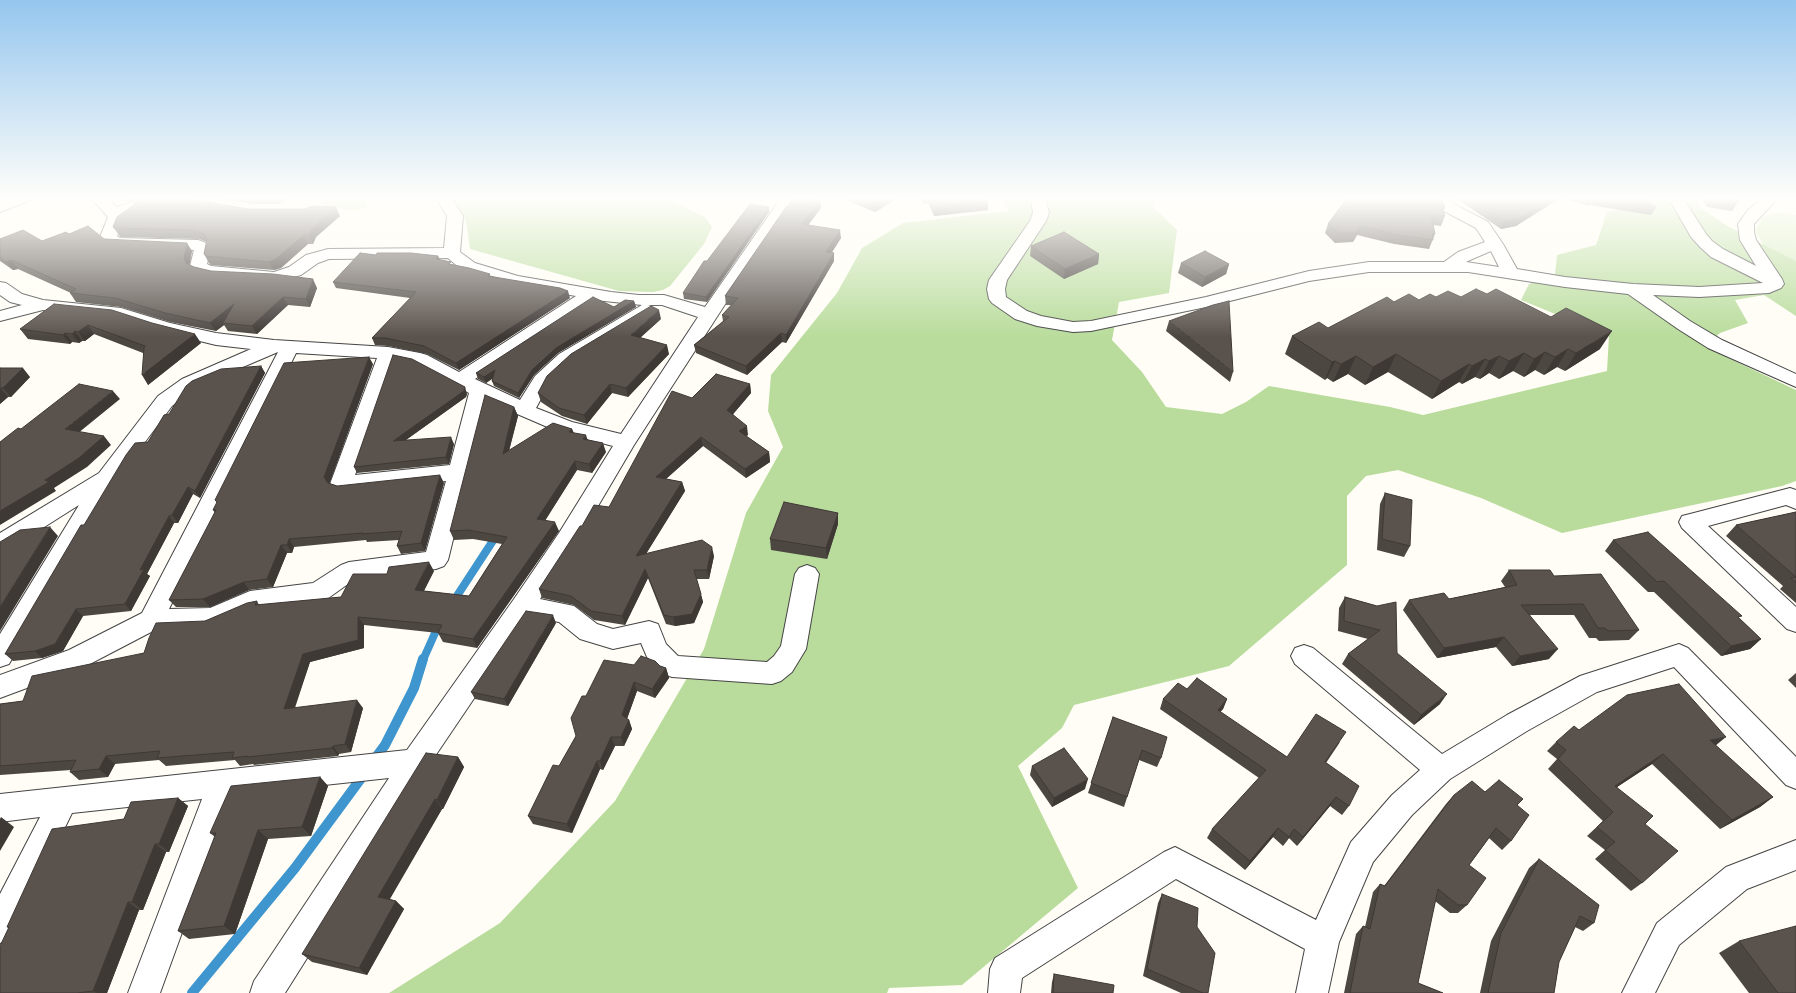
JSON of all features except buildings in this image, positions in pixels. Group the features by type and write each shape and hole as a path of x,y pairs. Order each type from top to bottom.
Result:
{"street":[{"path":"171,244 198,245 203,248 198,266 205,270 216,273 275,276 295,271 312,259 328,254 452,253 469,267 516,281 592,294 639,300 664,300 710,316"},
{"path":"452,253 453,244"},
{"path":"266,993 415,762 523,606 567,539 626,442 756,244"},
{"path":"1022,244 998,280 996,289 998,299 1021,315 1054,325 1073,327 1091,326 1206,302 1309,276 1340,270 1369,267 1448,266 1479,268 1580,284 1714,292 1769,288 1775,284 1774,282"},
{"path":"1448,266 1464,256 1494,244"},
{"path":"1495,244 1511,274"},
{"path":"1707,244 1724,256 1774,282"},
{"path":"1751,244 1774,282"},
{"path":"0,287 16,298 43,305 121,313 165,327 216,339 282,347 388,353 420,359 480,390 566,427 626,442"},
{"path":"1633,288 1684,325 1715,344 1796,381"},
{"path":"460,380 592,294"},
{"path":"525,410 534,391 542,380 566,358 664,300"},
{"path":"0,316 43,305"},
{"path":"0,656 107,477 165,401 188,383 282,347"},
{"path":"151,620 282,347"},
{"path":"388,353 341,484 458,472"},
{"path":"0,687 76,658 107,644 151,620 212,618 250,601 318,592 350,571 436,560 480,390"},
{"path":"0,544 107,477"},
{"path":"1796,501 1790,496 1690,522 1796,622"},
{"path":"523,606 565,613 589,632 613,639 648,631 656,650 672,666 772,673 784,664 792,649 807,574"},
{"path":"1312,993 1323,941 1362,852 1402,804 1440,770 1517,723 1589,684 1679,655 1796,776"},
{"path":"1304,656 1440,770"},
{"path":"0,808 415,762"},
{"path":"144,993 222,784"},
{"path":"0,927 63,802"},
{"path":"1638,993 1668,934 1737,878 1796,855"},
{"path":"1004,993 1006,969 1175,862 1323,941"}],"green space":[{"path":"469,244 704,244 670,286 663,290 653,292 619,291 470,249"},
{"path":"868,244 1175,244 1169,293 1119,302 1112,340 1142,372 1166,407 1222,414 1246,402 1269,386 1390,407 1423,415 1607,371 1609,336 1521,300 1529,284 1555,275 1557,255 1596,244 1763,244 1796,261 1796,316 1764,295 1735,300 1748,323 1720,333 1705,347 1796,390 1796,481 1782,486 1562,533 1481,498 1398,470 1366,476 1347,496 1347,565 1229,666 1074,705 1062,728 1018,766 1078,888 962,985 889,988 887,993 389,993 500,923 615,801 704,649 746,513 783,447 768,411 771,375 837,293 862,248"},
{"path":"1763,244 1796,244 1796,278 1773,260"}],"waterway":[{"path":"453,602 498,533"},
{"path":"423,660 439,624"},
{"path":"374,760 385,745 414,688 423,659"},
{"path":"192,993 295,868 365,773"}]}
